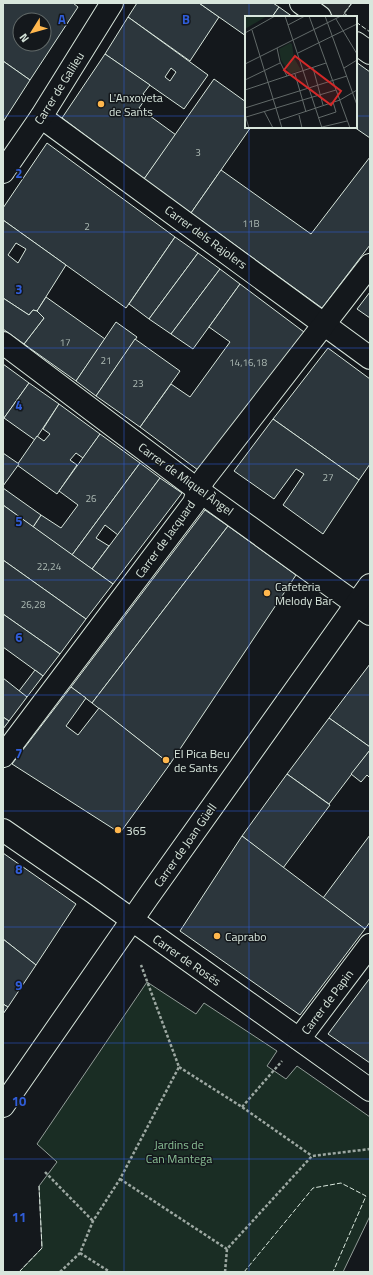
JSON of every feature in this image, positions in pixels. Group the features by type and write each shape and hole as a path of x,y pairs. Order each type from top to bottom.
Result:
{"street":[{"name":"Carrer de Galileu","path":"3,172 41,117 112,3"},
{"path":"301,3 319,16"},
{"path":"357,44 370,53"},
{"name":"Carrer dels Rajolers","path":"41,117 370,358"},
{"name":"Carrer de Jacquard","path":"3,756 194,503 198,490 370,265"},
{"name":"Carrer de Miquel Àngel","path":"3,344 198,490 363,609"},
{"name":"Carrer de Joan Güell","path":"3,1106 132,921 363,609 370,585"},
{"name":"Carrer de Rosés","path":"3,830 370,1090"},
{"name":"Carrer de Papin","path":"299,1039 370,945"}],"path":[{"path":"142,965 179,1068 242,1108 312,1156"},
{"path":"242,1108 299,1039"},
{"path":"60,1272 80,1253 93,1221 120,1179 179,1068"},
{"path":"225,1272 227,1249 312,1156 370,1149"},
{"path":"44,1172 93,1221"},
{"path":"120,1179 227,1249"},
{"path":"80,1253 110,1272"}],"green space":[{"name":"Jardins de Can Mantega","path":"147,982 196,1014 204,1003 277,1051 267,1066 286,1079 297,1066 370,1117 370,1216 343,1272 19,1272 42,1248 39,1186 57,1162 37,1144"}],"shaded area":[{"path":"314,3 352,3 343,16 334,16"}],"building":[{"path":"3,3 73,3 78,7 52,47 52,12 12,12 12,52 48,52 30,80 3,61"},
{"path":"137,3 199,3 219,17 190,61 128,17"},
{"path":"199,3 273,3 279,7 273,16 245,16 245,35"},
{"path":"279,7 292,16 273,16"},
{"path":"128,17 208,75 184,109 105,54","holes":["171,68 176,72 170,81 165,77"]},
{"path":"105,54 150,85 143,94 147,97 139,108 176,135 144,179 62,118"},
{"path":"3,61 30,80 3,122"},
{"path":"357,63 370,72 370,138 355,128 357,128"},
{"path":"214,79 245,101 245,128 250,128 191,213 144,179"},
{"path":"47,143 175,237 126,308 3,220 3,208"},
{"path":"370,157 370,245 322,308 191,213 221,170 311,234"},
{"path":"3,220 66,265 37,311 33,310 29,315 3,298","holes":["16,243 26,249 18,263 8,255"]},
{"path":"175,237 198,253 149,319 129,304"},
{"path":"198,253 220,269 171,334 149,319"},
{"path":"220,269 240,284 193,349 171,334"},
{"path":"240,284 304,332 198,470 140,427 171,384 190,397 230,342 209,327"},
{"path":"370,292 370,318 357,309"},
{"path":"46,297 105,339 76,381 24,344 44,318 37,311"},
{"path":"3,298 29,315 33,310 37,311 44,318 24,344 3,329"},
{"path":"116,322 137,337 96,396 76,381"},
{"path":"135,339 180,371 140,427 96,396"},
{"path":"328,348 370,379 370,464 359,480 273,419"},
{"path":"3,364 29,383 4,418 3,417"},
{"path":"29,383 59,404 35,440 4,418"},
{"path":"59,404 100,434 83,458 76,453 70,460 77,465 57,494 17,465 37,436 44,441 50,434 43,429"},
{"path":"273,419 359,480 323,534 283,505 304,474 296,469 274,499 234,471"},
{"path":"100,434 140,463 72,555 33,527 41,515 61,528 78,505 59,491"},
{"path":"3,453 19,464 3,486"},
{"path":"140,463 160,478 118,535 105,525 96,538 109,546 92,569 72,555"},
{"path":"160,478 182,493 113,584 92,569"},
{"path":"3,488 41,515 33,527 3,505"},
{"path":"3,505 113,584 86,619 3,560"},
{"path":"205,510 228,526 92,703 71,687"},
{"path":"228,526 296,575 170,764 92,703"},
{"path":"3,560 86,619 60,654 3,614"},
{"path":"3,614 60,654 43,676 3,647"},
{"path":"370,664 370,747 329,718"},
{"path":"35,670 43,676 27,697 19,691"},
{"path":"3,678 27,697 9,721 3,717"},
{"path":"71,687 86,698 66,726 78,735 99,708 170,764 120,833 12,764"},
{"path":"3,717 9,721 3,729"},
{"path":"329,718 370,747 370,750 329,804 287,774"},
{"path":"370,750 370,778 367,775 361,782 351,774"},
{"path":"287,774 330,805 283,868 242,836"},
{"path":"370,835 370,922 365,929 323,898"},
{"path":"242,836 365,929 300,1015 180,931"},
{"path":"3,853 76,904 36,965 3,939"},
{"path":"3,939 36,965 8,1007 3,1004"},
{"path":"370,978 370,1063 328,1034"},
{"path":"3,1004 8,1007 3,1014"}],"fence":[{"path":"348,16 344,13 352,3"},
{"path":"357,23 370,32"},
{"path":"244,1272 313,1188 341,1183 366,1196 333,1272"},
{"path":"19,1272 42,1248 39,1186"}],"place":[{"name":"L'Anxoveta de Sants","path":"101,104"},
{"name":"Cafeteria Melody Bar","path":"267,593"},
{"name":"El Pica Beu de Sants","path":"166,760"},
{"name":"365","path":"118,830"},
{"name":"Caprabo","path":"217,936"}]}
